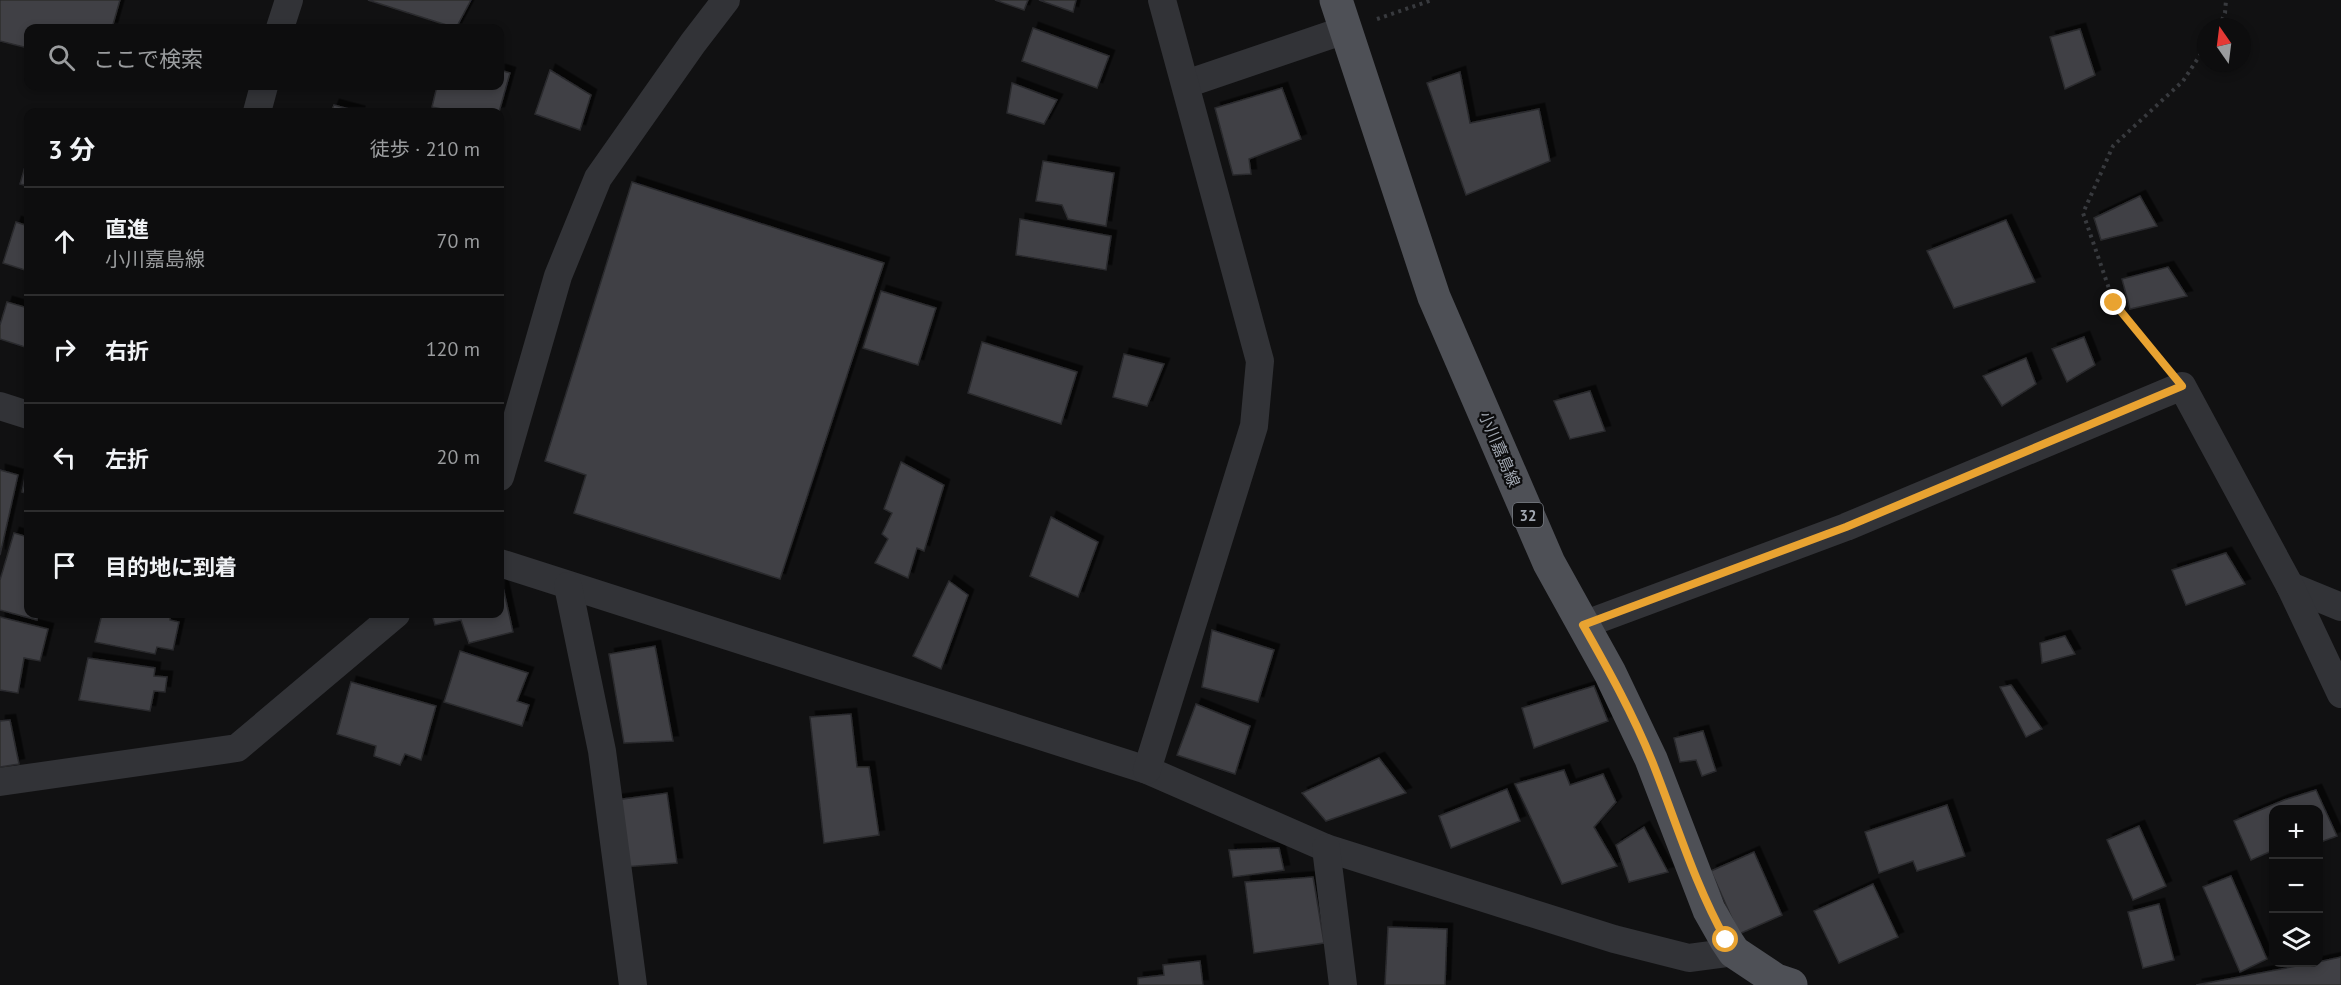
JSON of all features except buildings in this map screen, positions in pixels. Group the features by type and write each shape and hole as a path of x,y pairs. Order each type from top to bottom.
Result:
{"main road":[{"name":"小川嘉島線","path":"1340,15 1434,297 1549,563 1610,673 1651,759 1709,910 1734,952 1776,980 1791,985"}],"street":[{"path":"281,24 289,0"},
{"path":"504,463 558,276 598,178 726,0"},
{"path":"1147,770 1254,426 1260,361 1162,0"},
{"path":"1186,84 1340,15"},
{"path":"257,108 263,90"},
{"path":"1583,625 1846,527 2182,386 2290,586 2341,694"},
{"path":"0,406 24,414"},
{"path":"504,564 1147,770 1326,848 1614,939 1689,958 1734,952"},
{"path":"568,586 602,751 633,985"},
{"path":"2290,586 2341,607"},
{"path":"0,782 237,748 391,618"},
{"path":"1326,848 1343,985"}],"path":[{"path":"1340,15 1432,0"},
{"path":"2223,18 2226,0"},
{"path":"2182,386 2114,303 2083,213 2113,146 2183,81 2197,60"}],"route":[{"path":"1726,940 1709,910 1651,759 1610,673 1583,625 1846,527 2182,386 2114,303"}]}
